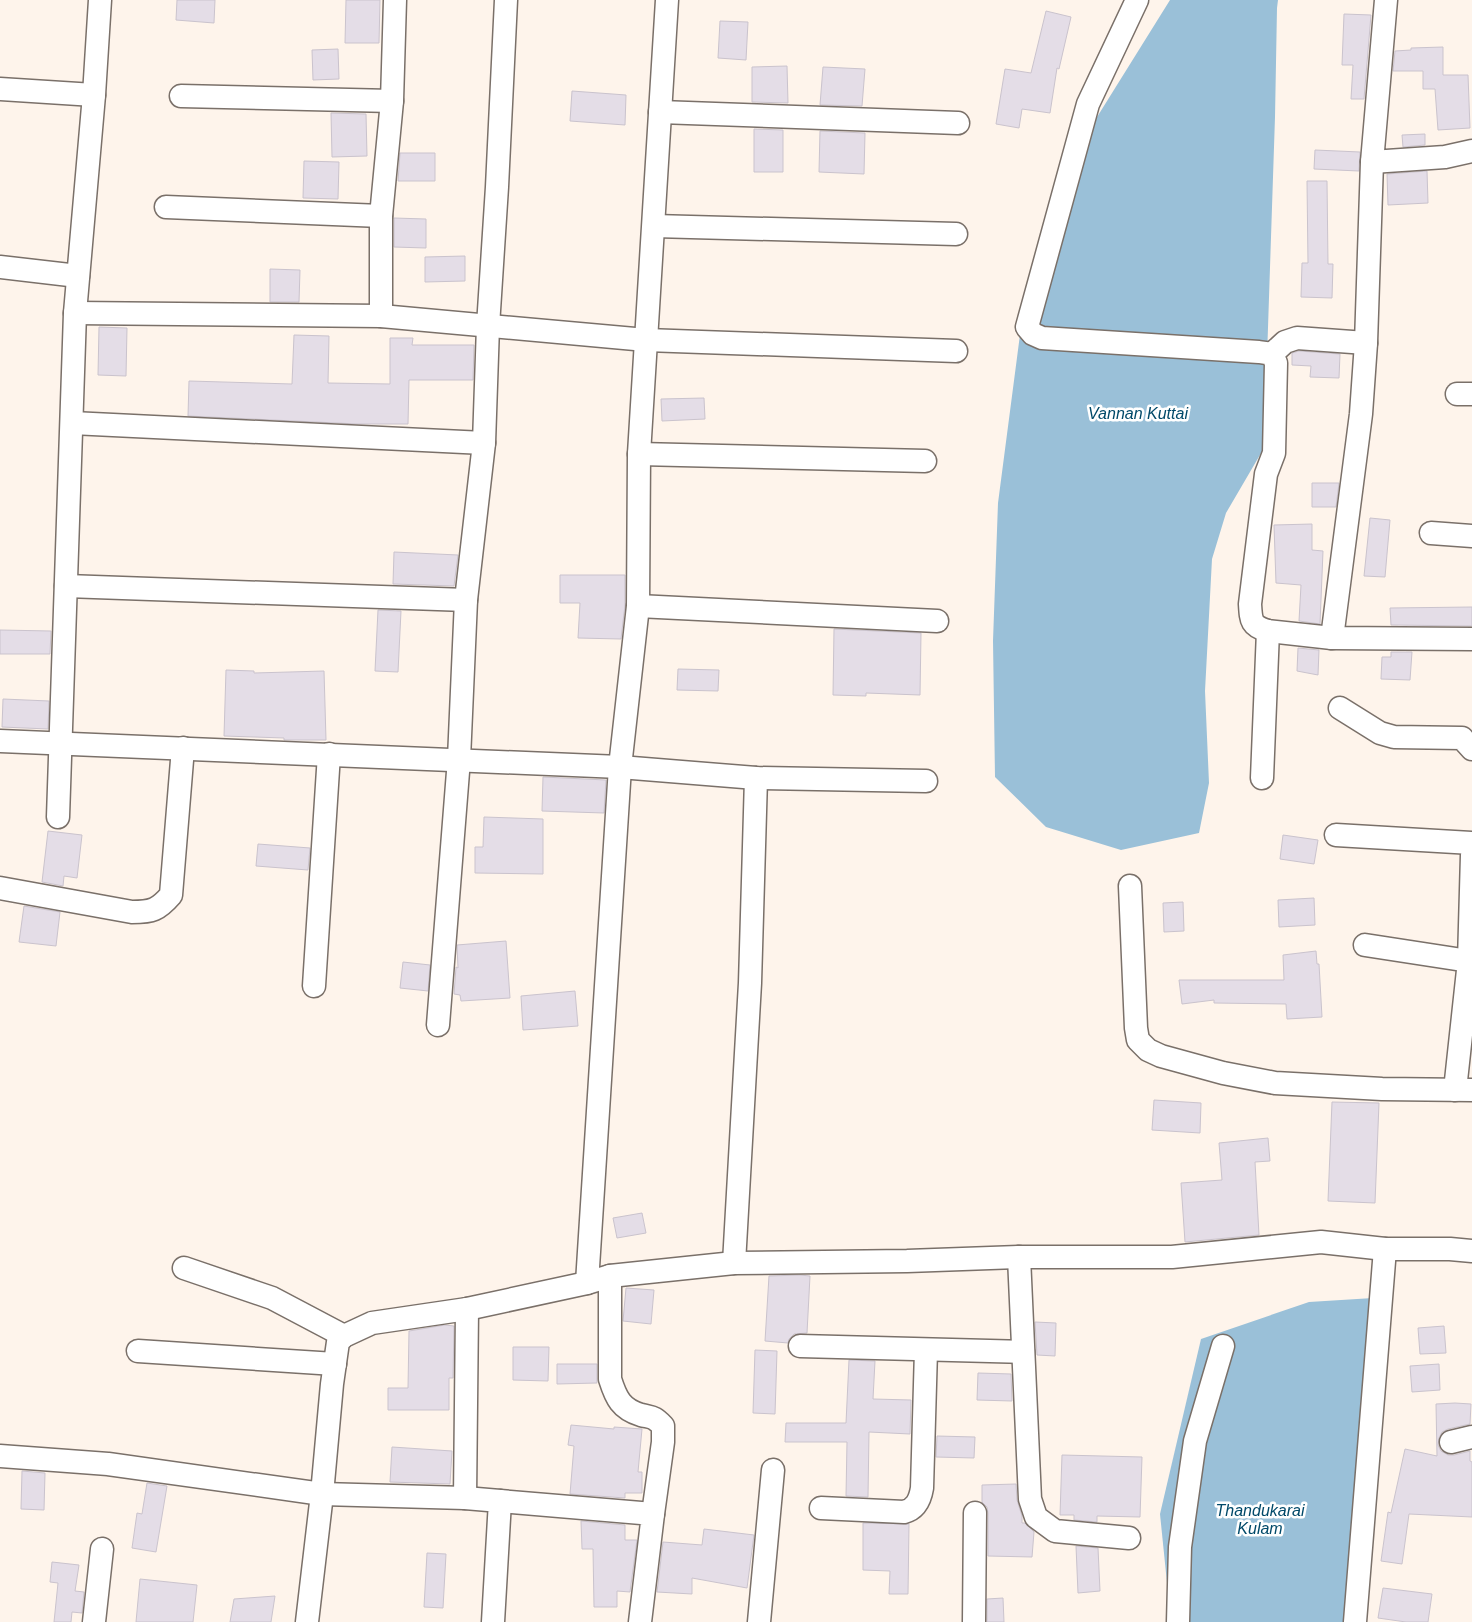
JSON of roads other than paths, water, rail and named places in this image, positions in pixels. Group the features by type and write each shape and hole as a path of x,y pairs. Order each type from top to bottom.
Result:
{"street":[{"path":"58,817 75,313 94,95 100,0"},
{"path":"381,316 381,216 392,101 395,0"},
{"path":"438,1025 459,759 466,600 484,443 488,326 506,0"},
{"path":"587,1283 620,767 638,606 639,454 668,0"},
{"path":"1138,0 1088,104 1027,327 1033,334 1042,338 1272,354"},
{"path":"1332,638 1361,414 1366,343 1372,162 1386,0"},
{"path":"0,89 94,95"},
{"path":"181,96 392,101"},
{"path":"660,112 958,123"},
{"path":"1372,162 1445,157 1472,151"},
{"path":"166,207 381,216"},
{"path":"654,226 956,234"},
{"path":"0,267 78,276"},
{"path":"75,313 381,316 646,340 956,352"},
{"path":"1272,354 1285,342 1297,338 1366,343"},
{"path":"1272,354 1276,363 1274,452 1266,474 1250,604 1251,621 1258,628 1268,631 1332,638 1472,639"},
{"path":"72,423 484,443"},
{"path":"639,454 925,461"},
{"path":"1431,533 1472,536"},
{"path":"66,586 466,600"},
{"path":"638,606 937,621"},
{"path":"1262,778 1268,631"},
{"path":"1340,708 1380,733 1394,737 1462,738 1472,749"},
{"path":"0,741 459,759 620,767 756,778 926,781"},
{"path":"0,888 132,912 148,912 161,906 171,895 183,748"},
{"path":"314,986 329,754"},
{"path":"734,1264 750,984 756,778"},
{"path":"1336,835 1472,843"},
{"path":"1130,886 1136,1028 1138,1040 1148,1050 1161,1056 1223,1073 1275,1083 1382,1089 1463,1090 1470,962 1472,855"},
{"path":"1365,945 1470,962"},
{"path":"307,1622 338,1342 344,1336 372,1323 467,1309 587,1283 610,1276 734,1264 1019,1257 1172,1257 1322,1242 1386,1249 1450,1249 1472,1252"},
{"path":"1355,1622 1386,1249"},
{"path":"1019,1257 1030,1499 1036,1517 1055,1531 1129,1538"},
{"path":"184,1268 272,1298 344,1336"},
{"path":"610,1276 610,1379 614,1392 623,1406 640,1414 655,1417 663,1426 663,1442 640,1622"},
{"path":"465,1498 467,1309"},
{"path":"800,1346 1023,1352"},
{"path":"1178,1622 1180,1547 1195,1441 1223,1346"},
{"path":"822,1508 904,1512 917,1505 921,1497 922,1488 926,1350"},
{"path":"138,1351 335,1364"},
{"path":"0,1456 108,1464 322,1494 465,1498 653,1514"},
{"path":"759,1622 773,1470"},
{"path":"493,1622 500,1501"},
{"path":"974,1622 975,1513"},
{"path":"94,1622 102,1550"}],"water":[{"name":"Vannan Kuttai","path":"1170,0 1278,0 1264,448 1226,513 1212,559 1205,691 1209,783 1199,833 1121,850 1046,827 995,777 993,641 998,503 1024,304 1059,178"},
{"name":"Thandukarai Kulam","path":"1373,1298 1346,1622 1171,1622 1160,1514 1201,1339 1309,1302"}]}
